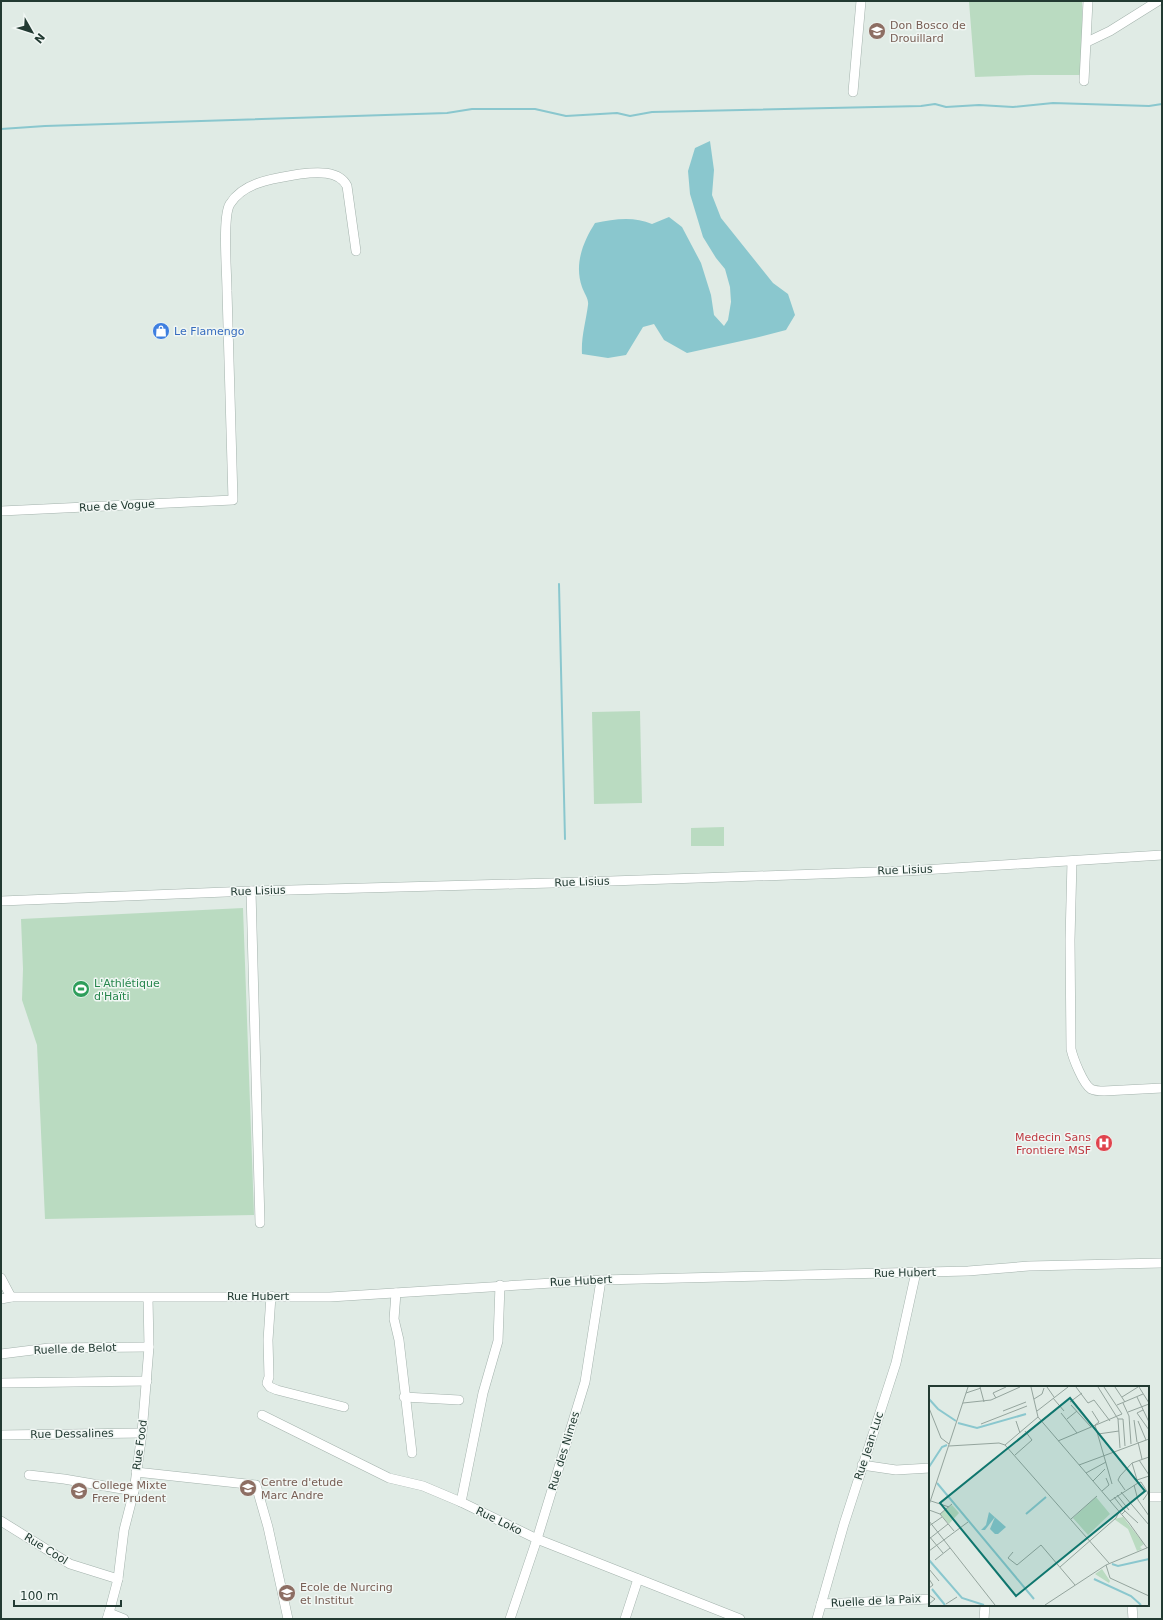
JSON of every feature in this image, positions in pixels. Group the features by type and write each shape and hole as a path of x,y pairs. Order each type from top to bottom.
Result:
{"street":[{"path":"853,92 861,1"},
{"path":"1084,81 1088,1"},
{"path":"1087,42 1110,31 1158,1"},
{"name":"Rue de Vogue","path":"1,511 233,500 226,258 226,214 230,204 236,196 249,186 277,178 308,173 338,176 344,180 347,186 356,251"},
{"name":"Rue Lisius","path":"1,901 252,891 906,871 1162,855"},
{"path":"1072,861 1070,940 1072,1056 1085,1082 1095,1090 1104,1091 1162,1088"},
{"path":"252,891 260,1223"},
{"name":"Rue Hubert","path":"1,1299 11,1297 330,1297 500,1285 601,1280 968,1271 1029,1266 1162,1263"},
{"name":"Rue Jean-Luc","path":"817,1619 862,1465 896,1363 916,1272"},
{"path":"1,1278 11,1297"},
{"name":"Rue des Nimes","path":"510,1619 537,1539 585,1382 601,1280"},
{"path":"461,1502 483,1393 498,1341 500,1285"},
{"path":"396,1292 394,1319 412,1453"},
{"path":"271,1296 268,1340 269,1377 267,1384 277,1390 344,1407"},
{"name":"Rue Food","path":"108,1616 118,1579 124,1530 134,1491 142,1433 149,1347 148,1298"},
{"name":"Ruelle de Belot","path":"1,1354 49,1348 149,1347"},
{"path":"1,1382 147,1381"},
{"path":"404,1397 459,1400"},
{"name":"Rue Loko","path":"262,1415 389,1478 423,1486 461,1502 537,1539 638,1579 718,1615 740,1619"},
{"name":"Rue Dessalines","path":"1,1435 142,1433"},
{"path":"862,1465 896,1470 929,1468"},
{"path":"136,1472 256,1486 268,1527 288,1619"},
{"path":"29,1476 64,1479 134,1491"},
{"path":"1149,1497 1162,1497"},
{"name":"Rue Cool","path":"1,1521 70,1564 118,1579"},
{"path":"625,1619 638,1579"},
{"name":"Ruelle de la Paix","path":"821,1604 929,1598"},
{"path":"984,1619 985,1606"},
{"path":"1132,1606 1133,1619"},
{"path":"108,1616 124,1619"}],"green space":[{"path":"968,1 1082,1 1083,75 975,77"},
{"path":"640,711 642,803 594,804 592,712"},
{"path":"724,827 724,846 691,846 691,828"},
{"path":"243,908 254,1215 45,1219 37,1045 22,1000 23,969 21,919"}],"water":[{"path":"710,141 714,170 712,195 721,218 773,283 788,294 795,315 786,330 687,353 664,340 654,324 643,327 626,355 608,358 582,354 583,335 588,303 580,278 579,262 587,238 595,223 617,219 631,219 645,221 652,224 669,217 682,227 701,263 711,295 714,315 724,326 728,320 731,302 730,287 725,269 703,237 690,194 688,171 695,148"}],"waterway":[{"path":"1,129 45,126 447,113 472,109 535,109 566,116 617,113 630,116 652,112 921,106 935,104 946,107 979,105 1013,107 1053,103 1149,106 1162,104"},
{"path":"559,584 565,839"}],"place":[{"name":"Don Bosco de Drouillard","path":"877,31"},
{"name":"Le Flamengo","path":"161,331"},
{"name":"L'Athlétique d'Haïti","path":"81,989"},
{"name":"Medecin Sans Frontiere MSF","path":"1104,1143"},
{"name":"Centre d'etude Marc Andre","path":"248,1488"},
{"name":"College Mixte Frere Prudent","path":"79,1491"},
{"name":"Ecole de Nurcing et Institut","path":"287,1593"}]}
